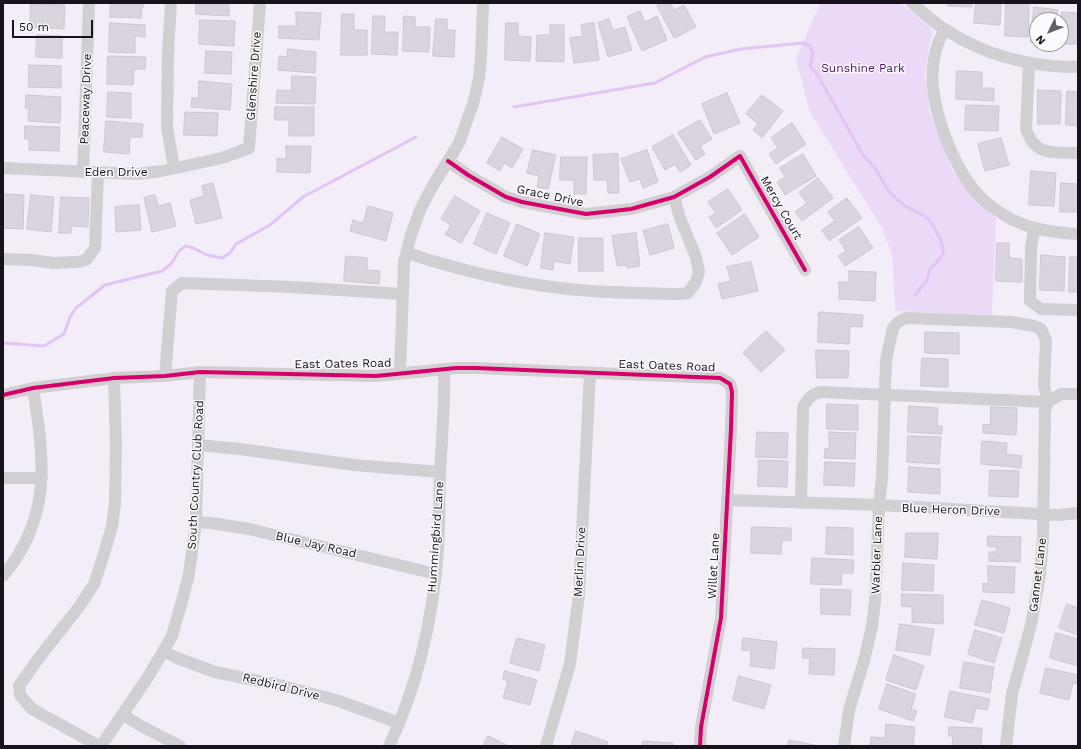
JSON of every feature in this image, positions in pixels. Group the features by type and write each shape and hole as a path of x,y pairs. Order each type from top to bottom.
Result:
{"street":[{"name":"Peaceway Drive","path":"83,172 89,3"},
{"path":"172,3 168,52 166,127 174,168"},
{"name":"Glenshire Drive","path":"249,148 260,3"},
{"path":"400,373 404,262 410,235 420,210 459,143 473,104 479,78 481,58 483,3"},
{"path":"912,3 944,30 982,49 1011,59 1029,63 1051,66 1078,66"},
{"path":"944,30 938,41 933,65 933,91 939,119 958,166 973,189 993,208 1020,224 1049,232 1078,234"},
{"path":"1029,63 1026,129 1029,138 1042,150 1047,152 1078,153"},
{"name":"Eden Drive","path":"3,168 137,174 222,158 249,148"},
{"name":"Grace Drive","path":"448,160 468,175 506,197 522,202 586,214 631,209 674,197 710,177 740,156"},
{"name":"Mercy Court","path":"740,156 805,270"},
{"path":"3,259 32,260 53,263 86,260 95,248 98,173"},
{"path":"407,253 442,264 518,281 560,288 615,292 688,293 696,282 699,272 696,257 680,218 674,197"},
{"path":"1034,228 1031,248 1030,301 1041,309 1078,310"},
{"path":"165,376 172,291 182,283 292,287 403,294"},
{"name":"Warbler Lane","path":"844,746 849,710 864,661 873,620 879,505 882,478 886,360 893,328 898,322 906,318 1012,322 1034,326 1041,329 1046,340 1044,385 1048,402"},
{"name":"East Oates Road","path":"3,395 33,388 114,378 165,376 200,372 376,376 444,369 476,368 708,377 720,378 730,384"},
{"name":"Hummingbird Lane","path":"388,746 407,703 421,655 428,626 436,574 440,472 445,400 444,369"},
{"name":"South Country Club Road","path":"100,746 123,715 172,636 182,601 189,574 196,522 200,372"},
{"name":"Merlin Drive","path":"546,746 570,664 579,594 590,373"},
{"path":"100,746 32,709 20,695 19,686 94,584 101,563 112,527 115,503 116,444 114,378"},
{"name":"Willet Lane","path":"700,746 701,727 721,618 732,409 732,392 730,384"},
{"path":"3,576 25,545 34,524 40,498 42,478 41,440 33,388"},
{"path":"801,503 803,408 807,400 812,395 820,392 1048,402 1061,394 1078,394"},
{"name":"Gannet Lane","path":"1006,746 1012,694 1031,625 1039,586 1043,546 1045,411 1048,402"},
{"path":"198,446 240,449 354,465 440,472"},
{"path":"3,478 42,478"},
{"name":"Blue Heron Drive","path":"728,500 879,505 1058,515 1078,514"},
{"name":"Blue Jay Road","path":"196,522 249,529 436,574"},
{"name":"Redbird Drive","path":"163,651 176,658 215,672 283,686 339,701 398,723"},
{"path":"123,715 180,746"}],"green space":[{"name":"Sunshine Park","path":"820,3 901,3 931,28 933,35 930,40 925,74 930,114 952,170 973,199 996,218 992,315 895,311 893,258 882,228 810,112 796,59"}],"building":[{"path":"111,3 143,3 141,18 110,17"},
{"path":"196,3 229,3 229,16 196,14"},
{"path":"662,3 670,3 674,10 684,5 696,27 674,38 657,6"},
{"path":"948,3 972,3 972,7 948,6"},
{"path":"976,3 1001,3 1000,25 974,23"},
{"path":"1006,3 1029,4 1028,37 1005,36"},
{"path":"31,4 65,5 64,29 30,27"},
{"path":"1034,7 1058,10 1058,12 1034,12"},
{"path":"640,11 645,22 657,16 667,40 642,51 627,17"},
{"path":"296,12 321,13 319,40 279,38 279,26 296,26"},
{"path":"1069,12 1078,13 1078,44 1069,44"},
{"path":"342,14 354,14 354,30 367,30 367,55 341,55"},
{"path":"373,16 385,16 384,32 398,32 397,55 372,54"},
{"path":"404,16 415,17 415,27 430,27 429,52 403,51"},
{"path":"436,19 447,19 447,30 455,30 454,57 433,56"},
{"path":"609,19 613,30 625,27 632,50 608,57 598,23"},
{"path":"200,20 235,21 234,46 199,44"},
{"path":"110,23 145,25 145,37 135,36 135,53 109,52"},
{"path":"506,23 518,23 518,36 531,37 530,61 505,60"},
{"path":"594,23 599,60 574,63 570,38 583,36 581,25"},
{"path":"550,25 564,25 564,62 536,61 537,35 550,35"},
{"path":"37,35 62,36 62,58 36,57"},
{"path":"288,49 316,52 315,73 278,70 279,56 287,57"},
{"path":"206,51 232,52 231,74 205,73"},
{"path":"108,56 146,57 145,69 134,69 133,85 107,84"},
{"path":"29,65 61,66 61,88 29,87"},
{"path":"957,71 982,72 982,88 994,88 994,101 956,99"},
{"path":"292,76 316,77 315,104 276,103 277,90 291,91"},
{"path":"199,81 232,84 230,110 191,107 192,98 198,98"},
{"path":"1038,90 1061,91 1060,124 1038,124"},
{"path":"1067,91 1078,92 1078,126 1066,125"},
{"path":"108,92 131,93 131,118 107,117"},
{"path":"727,93 740,123 714,134 702,104"},
{"path":"26,95 61,97 60,123 28,121 29,108 26,108"},
{"path":"762,95 783,111 762,138 753,130 758,124 746,114"},
{"path":"966,105 999,106 998,131 965,130"},
{"path":"275,107 314,107 314,136 289,136 289,120 275,120"},
{"path":"185,112 218,113 217,136 184,135"},
{"path":"700,120 712,139 700,146 705,154 696,160 678,133"},
{"path":"106,121 143,124 142,137 130,137 129,154 104,152"},
{"path":"792,123 806,144 776,164 769,154 778,148 771,138"},
{"path":"25,126 60,127 59,151 29,150 29,139 25,139"},
{"path":"673,135 691,165 680,172 675,164 665,170 652,147"},
{"path":"502,137 523,149 512,168 504,163 500,171 487,163"},
{"path":"1001,138 1009,165 985,171 978,144"},
{"path":"286,146 311,146 310,173 277,172 277,158 286,159"},
{"path":"533,150 556,155 548,189 537,187 539,176 527,173"},
{"path":"647,150 658,182 643,188 640,179 630,182 621,159"},
{"path":"618,154 619,193 608,193 607,180 594,180 593,155"},
{"path":"803,154 816,176 785,195 777,182 785,177 780,168"},
{"path":"561,157 587,157 586,194 574,194 574,180 560,180"},
{"path":"1031,171 1056,173 1054,206 1029,205"},
{"path":"818,178 833,198 802,221 795,212 807,203 799,193"},
{"path":"213,183 222,218 196,224 190,200 204,196 202,186"},
{"path":"1061,183 1078,184 1078,212 1060,212"},
{"path":"728,189 742,210 716,228 709,217 716,213 708,202"},
{"path":"3,194 24,195 23,229 3,228"},
{"path":"31,195 54,197 51,232 27,229"},
{"path":"155,195 158,206 170,203 176,226 152,232 144,198"},
{"path":"455,196 480,211 461,243 445,234 451,225 441,219"},
{"path":"61,197 89,198 88,227 71,226 71,233 59,233"},
{"path":"847,198 862,218 829,241 822,230 835,221 828,212"},
{"path":"139,205 141,230 116,232 115,207"},
{"path":"368,206 393,213 386,241 350,231 353,220 363,223"},
{"path":"487,213 510,223 496,254 474,244"},
{"path":"745,214 759,237 732,255 717,233"},
{"path":"517,224 540,234 527,266 504,256"},
{"path":"668,224 674,248 650,255 643,231"},
{"path":"859,227 873,248 845,266 838,256 846,251 839,240"},
{"path":"545,233 574,237 570,264 554,261 553,270 541,268"},
{"path":"636,233 640,266 627,268 627,265 617,266 612,236"},
{"path":"579,238 603,238 603,271 579,271"},
{"path":"997,243 1009,243 1009,258 1022,259 1022,282 996,281"},
{"path":"1041,255 1065,257 1064,291 1040,290"},
{"path":"346,256 367,258 367,270 380,271 379,284 344,281"},
{"path":"1070,257 1078,257 1078,292 1069,292"},
{"path":"751,262 758,291 722,299 718,284 731,281 727,267"},
{"path":"849,271 876,272 875,301 839,299 839,282 849,282"},
{"path":"819,312 863,315 862,327 850,326 849,344 818,342"},
{"path":"766,331 785,350 761,372 743,353"},
{"path":"925,332 959,333 959,354 925,353"},
{"path":"816,350 849,351 848,378 817,378"},
{"path":"922,358 948,359 948,387 921,386"},
{"path":"827,404 858,405 858,430 827,429"},
{"path":"909,406 938,408 937,426 942,426 942,434 908,432"},
{"path":"991,407 1017,408 1016,435 983,433 983,424 990,425"},
{"path":"757,432 788,433 787,458 756,457"},
{"path":"829,432 856,433 855,459 824,458 825,448 829,449"},
{"path":"908,436 941,437 939,464 907,462"},
{"path":"982,441 1007,443 1006,454 1022,456 1021,468 981,464"},
{"path":"759,460 788,461 787,487 758,486"},
{"path":"825,462 855,463 854,486 824,485"},
{"path":"909,467 940,469 940,494 908,492"},
{"path":"990,470 1019,471 1018,497 989,496"},
{"path":"752,527 791,528 791,541 782,540 781,554 751,553"},
{"path":"827,527 853,528 853,555 826,554"},
{"path":"906,533 938,533 937,559 905,557"},
{"path":"988,536 1021,537 1020,562 989,561 989,552 997,552 997,547 988,546"},
{"path":"812,558 854,560 853,573 842,573 841,585 811,584"},
{"path":"903,563 934,565 933,591 902,590"},
{"path":"988,566 1015,567 1014,593 983,592 983,583 988,584"},
{"path":"821,589 851,590 850,615 821,614"},
{"path":"902,594 943,595 943,624 912,622 912,607 902,606"},
{"path":"982,600 1010,608 1004,633 975,625"},
{"path":"1067,604 1078,608 1078,635 1059,628"},
{"path":"900,624 934,629 930,655 896,650"},
{"path":"975,630 1002,638 994,663 968,654"},
{"path":"1056,633 1078,639 1078,666 1050,658"},
{"path":"517,638 545,645 539,671 510,663"},
{"path":"743,638 777,642 774,669 750,666 751,651 742,650"},
{"path":"803,648 835,649 834,675 809,674 810,658 803,658"},
{"path":"894,655 924,666 916,690 886,680"},
{"path":"964,662 994,667 990,693 960,688"},
{"path":"1046,668 1078,675 1078,684 1073,683 1069,700 1040,693"},
{"path":"505,671 537,680 530,705 503,698 508,681 503,679"},
{"path":"739,676 771,685 764,709 733,700"},
{"path":"887,684 916,694 911,709 917,711 913,721 879,709"},
{"path":"950,691 990,699 987,710 976,708 972,723 945,717"},
{"path":"886,724 915,727 913,746 870,746 871,737 885,738"},
{"path":"949,727 982,728 981,746 952,746 953,736 949,736"},
{"path":"576,731 608,742 607,746 571,746"},
{"path":"488,736 509,746 483,746"},
{"path":"789,740 819,746 788,746"},
{"path":"643,741 673,743 673,746 643,746"}],"waterway":[{"path":"514,107 655,83 705,57 741,49 803,43 810,46 813,53 810,66 817,74 863,155 875,168 889,192 905,206 925,216 931,222 940,238 943,254 930,269 927,280 915,295"},
{"path":"3,343 44,346 64,334 70,317 76,308 105,285 162,271 171,264 180,250 186,246 207,255 222,258 230,253 236,244 270,225 303,197 416,137"}],"cycle path":[{"path":"448,161 468,175 506,197 522,202 586,214 631,209 674,197 710,177 740,156 805,270"},
{"path":"3,395 33,388 114,378 165,376 200,372 376,376 456,368 476,368 720,378 730,384 732,392 721,618 701,727 700,746"}]}
